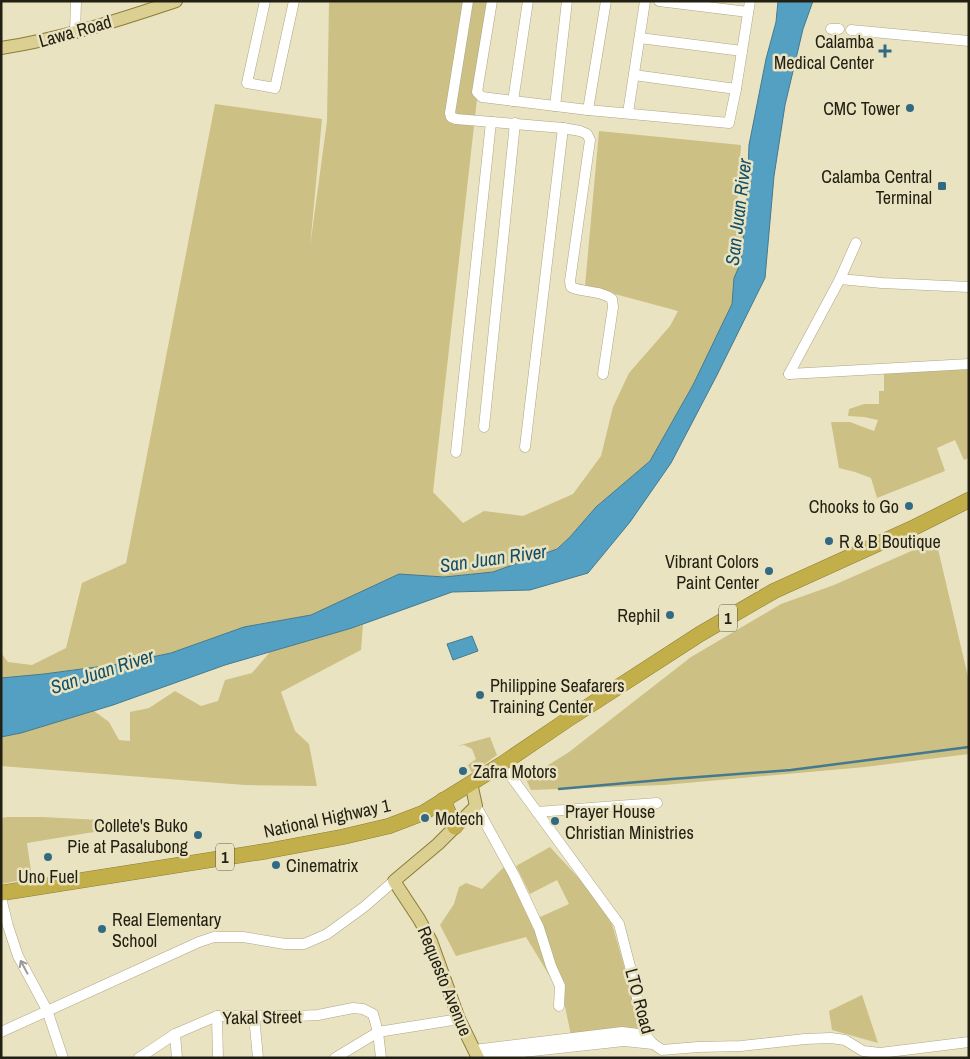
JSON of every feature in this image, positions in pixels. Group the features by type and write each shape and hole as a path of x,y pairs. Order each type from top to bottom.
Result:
{"highway":[{"name":"National Highway 1","path":"1,893 342,837 389,826 423,813 502,764 691,639 774,591 969,500"},
{"path":"443,800 455,828"}],"main road":[{"name":"Lawa Road","path":"1,48 27,44 75,32 176,1"},
{"path":"394,881 455,828 476,806 471,783"},
{"name":"Requesto Avenue","path":"394,881 431,941 459,1019 476,1055"}],"street":[{"path":"75,32 76,1"},
{"path":"265,1 247,83 275,88 294,1"},
{"path":"468,1 450,113 451,117 456,119 563,128 587,134 590,140 570,281 571,287 578,290 606,294 612,298 614,307 603,374"},
{"path":"492,1 477,92 482,97 588,110 729,123 749,6 659,1"},
{"path":"513,101 528,1"},
{"path":"555,106 567,1"},
{"path":"588,110 606,1"},
{"path":"628,114 646,1"},
{"path":"851,30 969,41"},
{"path":"640,38 742,51"},
{"path":"634,75 736,89"},
{"path":"456,452 491,122"},
{"path":"484,428 515,124"},
{"path":"525,447 563,128"},
{"path":"856,243 840,279 789,374 969,364"},
{"path":"840,279 969,287"},
{"name":"LTO Road","path":"502,764 619,924 634,978 646,1035 653,1044 662,1050 742,1046 831,1038 845,1040 863,1051 880,1053 969,1042"},
{"path":"537,812 657,803"},
{"path":"476,806 514,876 539,928 551,966 560,986 559,1006"},
{"path":"1,1032 214,936 243,937 285,944 304,944 327,934 364,907 394,881"},
{"path":"1,898 18,956 48,1010 63,1058"},
{"name":"Yakal Street","path":"140,1058 175,1034 217,1016 298,1016 318,1015 352,1008 363,1009 373,1014 378,1032"},
{"path":"217,1016 218,1058"},
{"path":"254,1016 258,1058"},
{"path":"335,1058 378,1032 459,1019"},
{"path":"378,1032 381,1058"},
{"path":"476,1055 622,1032 646,1035"},
{"path":"175,1034 177,1058"},
{"path":"476,1055 624,1041 653,1044"}],"shaded area":[{"path":"329,1 488,1 433,492 463,523 484,511 523,516 573,494 601,456 613,407 629,373 670,326 678,311 585,286 599,131 741,145 737,209 747,199 741,262 734,278 732,304 693,385 650,461 596,507 570,537 556,549 493,572 444,577 399,574 311,615 244,627 171,653 119,664 1,678 1,653 8,662 32,665 66,648 82,583 126,563 215,104 322,119 310,247 327,121"},
{"path":"969,366 969,458 964,460 955,440 937,448 945,471 877,498 871,478 839,468 831,422 850,422 874,431 878,420 848,416 849,409 864,404 879,404 879,391 884,391 884,371"},
{"path":"934,541 938,549 969,681 969,754 865,767 664,785 531,790 526,779 569,752 691,657 781,604 834,585"},
{"path":"363,625 361,650 281,692 295,731 309,744 317,786 245,785 1,766 1,737 21,733 94,711 109,722 119,740 130,741 130,712 149,708 175,691 201,706 218,701 225,680 252,673 270,652"},
{"path":"490,737 497,755 472,773 468,765 476,759 472,749 464,745 457,746"},
{"path":"1,818 100,820 100,831 27,843 32,878 1,884"},
{"path":"550,847 586,886 612,924 646,1042 572,1040 563,997 526,937 456,956 440,925 454,904 459,887 466,883 482,889 504,867 540,917 569,904 557,880 530,894 516,866"},
{"path":"862,995 878,1043 832,1030 829,1011"}],"water":[{"name":"San Juan River","path":"778,1 813,1 803,29 785,105 774,176 765,278 671,463 630,522 588,573 530,590 452,592 352,628 225,665 113,705 21,733 1,737 1,678 119,664 171,653 244,627 311,615 399,574 444,577 493,572 557,549 570,537 596,507 650,461 693,385 732,304 734,278 741,262 747,199 749,145 766,59 776,22"},
{"path":"472,636 478,651 453,660 447,644"}],"waterway":[{"path":"559,789 791,770 969,747"}],"place":[{"name":"Calamba Medical Center","path":"885,51"},
{"name":"CMC Tower","path":"910,108"},
{"name":"Calamba Central Terminal","path":"942,186"},
{"name":"Chooks to Go","path":"909,506"},
{"name":"R & B Boutique","path":"829,541"},
{"name":"Vibrant Colors Paint Center","path":"769,571"},
{"name":"Rephil","path":"670,615"},
{"name":"Philippine Seafarers Training Center","path":"480,695"},
{"name":"Zafra Motors","path":"463,771"},
{"name":"Motech","path":"425,818"},
{"name":"Prayer House Christian Ministries","path":"555,821"},
{"name":"Collete's Buko Pie at Pasalubong","path":"198,835"},
{"name":"Uno Fuel","path":"48,857"},
{"name":"Cinematrix","path":"276,865"},
{"name":"Real Elementary School","path":"102,929"}]}
